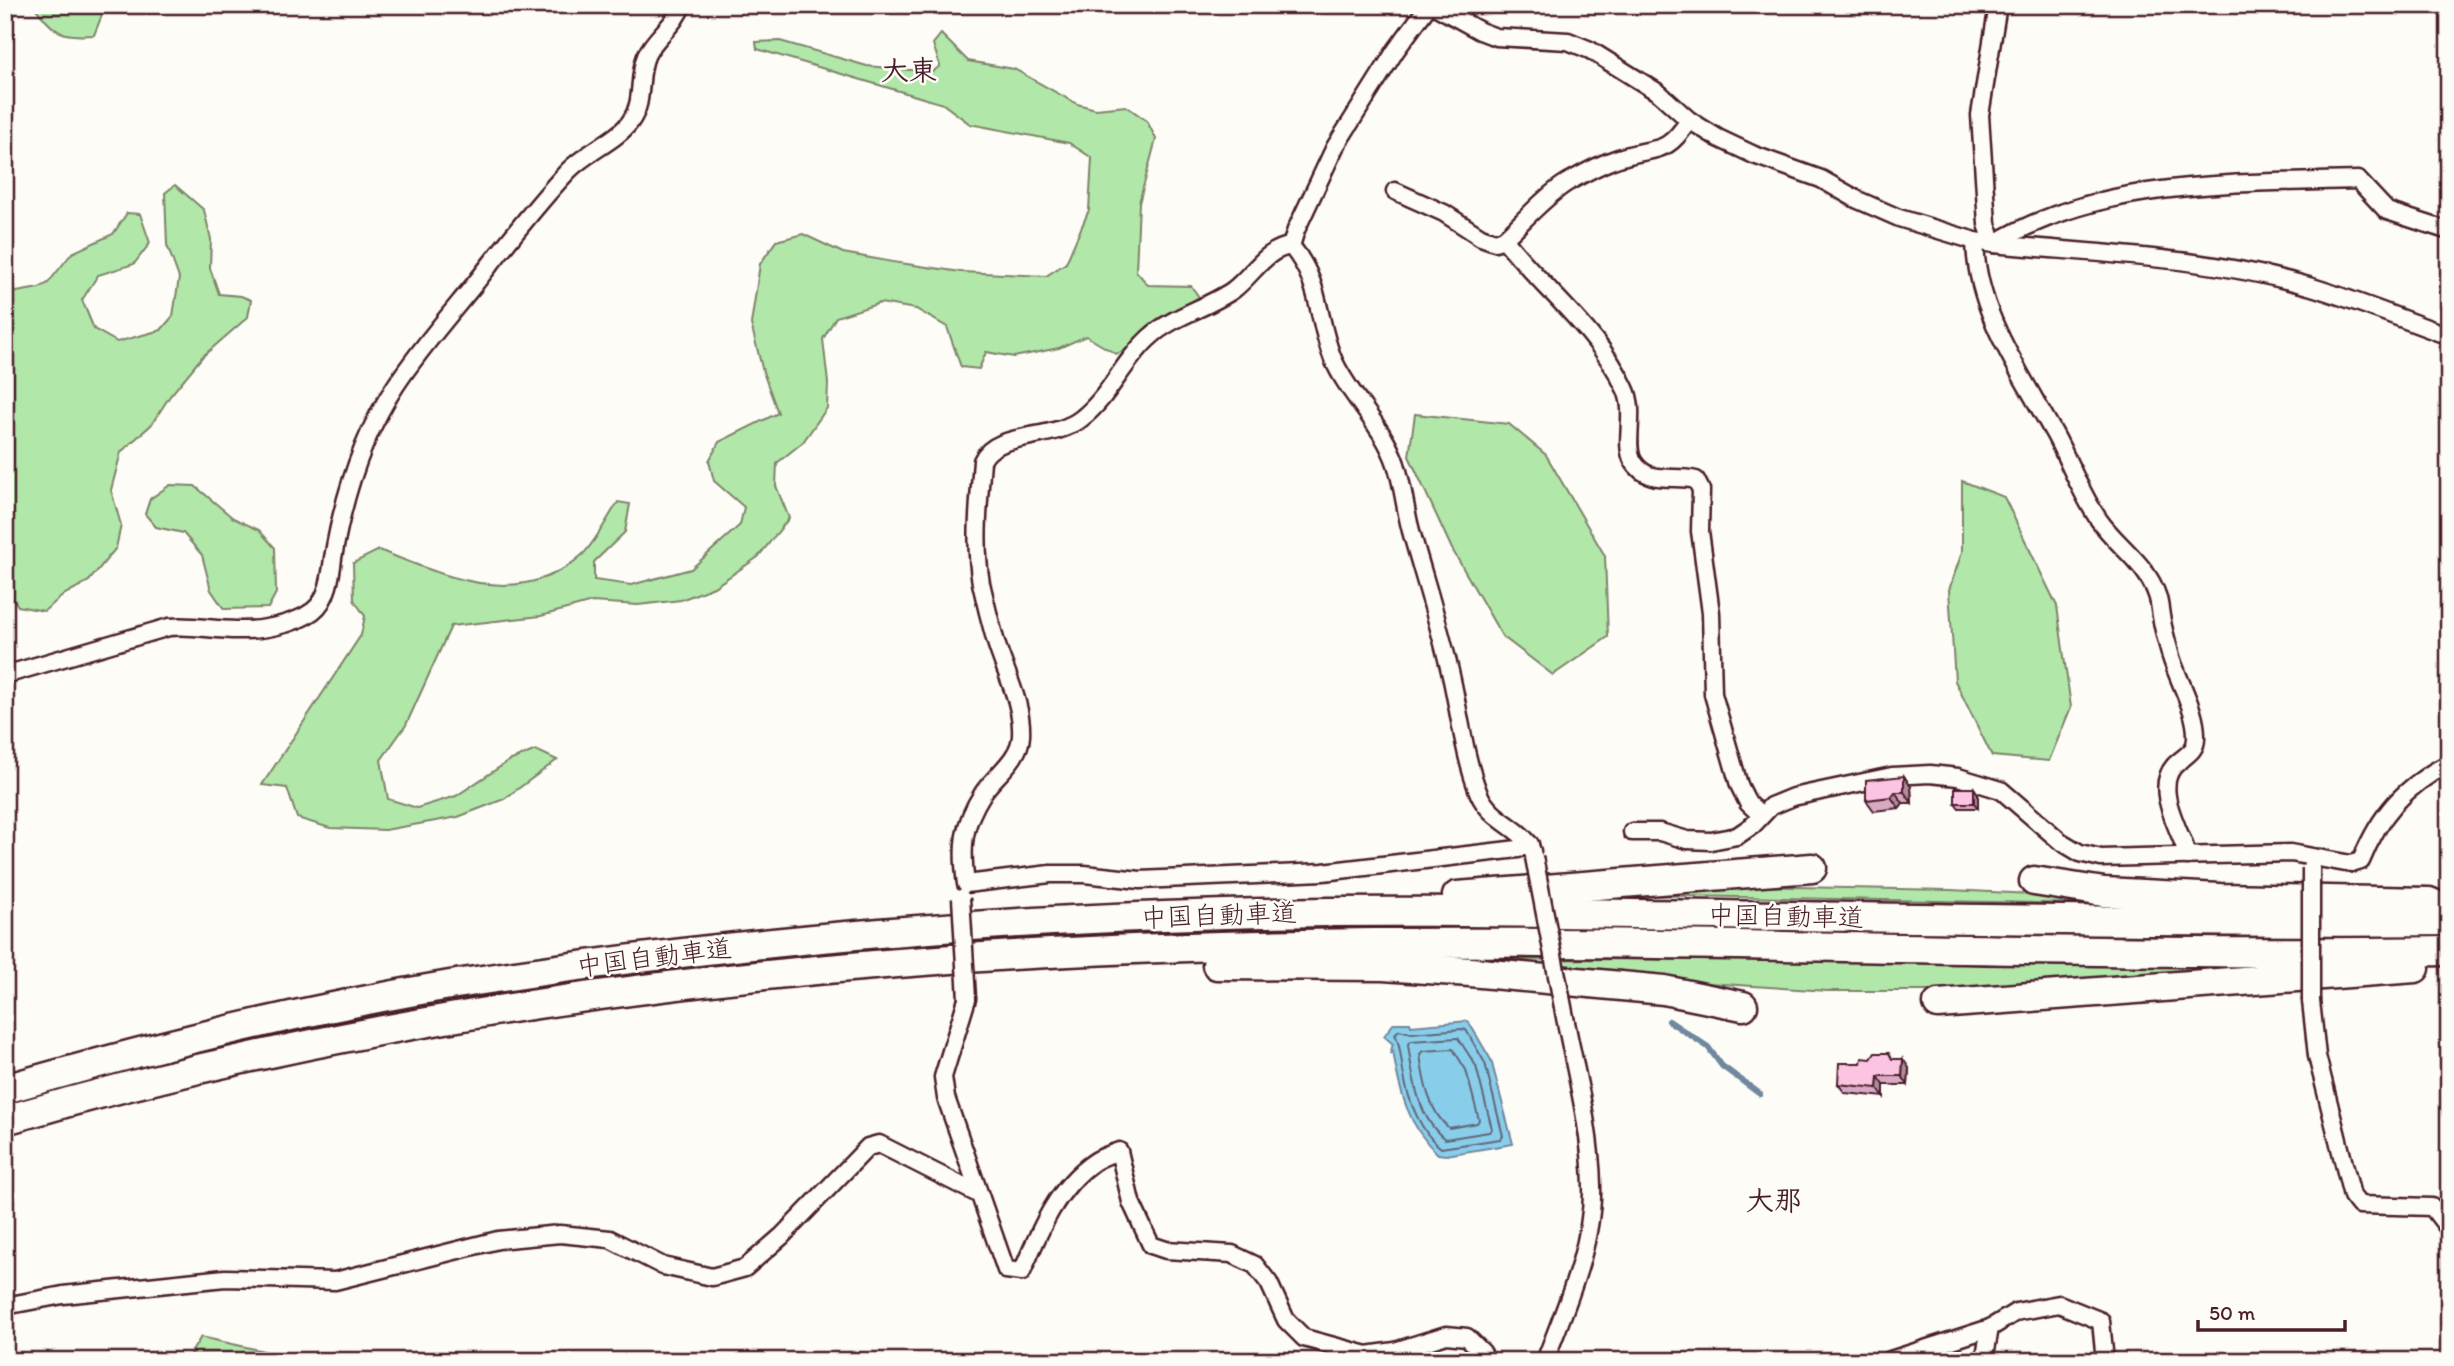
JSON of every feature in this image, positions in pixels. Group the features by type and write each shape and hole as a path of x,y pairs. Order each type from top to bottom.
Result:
{"highway":[{"path":"1227,914 1812,867"},
{"path":"2034,881 2104,892 2220,898 2429,902 2449,911"},
{"name":"中国自動車道","path":"5,1089 161,1047 302,1014 445,986 755,944 1076,920 1227,914 1525,912 2156,922 2449,921"},
{"name":"中国自動車道","path":"5,1120 169,1076 448,1018 597,994 753,975 918,961 1118,950 1415,943 1837,946 2074,951 2449,951"},
{"path":"1118,950 1188,965 1383,966 1507,975 1664,990 1743,1006"},
{"path":"1938,1004 2449,966"}],"street":[{"path":"5,675 169,627 192,625 237,631 298,619 316,610 329,586 340,521 358,464 373,426 395,386 503,248 569,171 631,122 640,102 645,59 653,43 678,15 682,5"},
{"path":"1291,246 1335,147 1396,50 1431,5 1496,37 1555,39 1590,50 1659,93 1689,120 1718,138 1754,155 1821,179 1858,200 1889,213 1975,241 2190,262 2250,273 2313,287 2449,336"},
{"path":"1994,244 1987,224 1980,114 1998,5"},
{"path":"1395,191 1444,213 1495,242 1504,239 1564,185 1622,156 1649,152 1668,144 1681,133 1689,120"},
{"path":"1994,244 2010,234 2057,215 2106,200 2167,189 2344,180 2358,180 2387,211 2449,231"},
{"path":"1504,239 1519,259 1573,314 1602,351 1625,387 1632,404 1630,449 1633,461 1645,473 1665,480 1684,477 1696,480 1701,490 1700,531 1711,613 1713,694 1739,785 1748,803 1761,816"},
{"path":"1975,241 1975,259 1985,299 2008,351 2071,466 2088,504 2106,530 2146,573 2157,595 2172,660 2195,722 2197,740 2192,752 2174,766 2167,779 2172,813 2188,856"},
{"path":"1291,246 1309,270 1326,340 1335,362 1353,395 1388,445 1396,464 1410,528 1445,646 1479,793 1495,818 1520,834 1532,850 1587,1138 1593,1188 1587,1235 1574,1284 1545,1361"},
{"path":"1291,246 1281,247 1268,256 1235,288 1214,302 1166,325 1150,337 1092,410 1076,423 1052,433 1004,441 985,454 982,461 979,512 981,582 996,642 1020,714 1021,739 1015,755 983,793 964,836 962,855 967,999 943,1077 946,1098 1006,1270 1022,1272 1038,1233 1061,1193 1094,1161 1119,1151 1132,1202 1151,1245 1166,1250 1233,1254 1255,1265 1269,1283 1286,1320 1304,1338 1367,1354 1395,1351 1446,1335 1467,1337 1483,1353 1483,1361"},
{"path":"1632,832 1660,832 1687,840 1711,841 1737,836 1753,825 1771,806 1803,794 1892,776 1930,774 1958,778 2001,790 2060,841 2080,853 2101,858 2279,853 2312,862 2351,864 2361,861 2372,833 2396,800 2449,763"},
{"path":"964,891 1050,874 1084,874 1140,880 1323,872 1518,849 1532,850"},
{"path":"2312,862 2311,1001 2317,1056 2352,1196 2359,1205 2432,1207 2449,1229"},
{"path":"5,1306 63,1295 225,1278 335,1281 498,1241 561,1234 610,1239 663,1266 712,1277 745,1268 782,1236 868,1147 878,1144 978,1194"},
{"path":"1887,1361 1990,1328 2016,1312 2059,1304 2101,1321 2104,1352"},
{"path":"1984,1361 1990,1328"}],"green space":[{"path":"33,5 106,5 94,35 73,35 53,27"},
{"path":"941,34 968,61 1014,69 1077,104 1096,109 1126,106 1147,121 1156,139 1139,203 1136,271 1148,285 1191,286 1199,297 1162,320 1134,347 1116,354 1086,336 1059,348 1014,357 986,352 979,369 961,367 947,327 916,309 880,303 836,317 823,339 828,383 827,408 803,442 777,463 776,486 789,518 758,557 714,587 681,600 638,605 592,602 541,616 451,626 406,725 381,760 388,799 417,808 456,796 509,761 536,750 557,760 504,799 458,817 385,830 330,828 297,818 287,788 262,785 361,635 365,616 354,600 353,563 379,550 456,578 507,585 533,582 558,572 582,555 618,502 630,504 625,532 594,562 594,580 631,585 691,569 740,525 744,507 714,481 709,461 719,442 778,413 763,372 751,324 760,264 776,241 803,234 843,253 961,272 1046,276 1066,263 1089,210 1092,158 1069,143 970,124 943,104 757,49 756,42 780,41 867,66 932,72 940,66 933,44"},
{"path":"175,185 204,210 211,239 210,268 219,294 251,300 248,317 202,357 170,396 151,425 121,452 111,490 121,525 116,548 89,581 65,594 44,611 18,606 5,586 5,294 39,288 48,283 72,253 113,234 127,213 140,214 150,243 134,264 98,275 82,300 94,329 117,342 161,330 173,316 179,278 167,245 165,193"},
{"path":"1415,414 1509,424 1546,455 1605,556 1608,637 1553,675 1502,636 1452,549 1409,456"},
{"path":"1962,481 2004,497 2057,606 2071,707 2049,761 1992,756 1955,681 1949,590 1962,552"},
{"path":"170,485 195,486 233,518 259,530 275,548 276,593 268,608 224,609 211,590 202,555 183,533 156,527 145,514 150,499"},
{"path":"1747,886 1950,890 2093,897 2093,904 1633,895"},
{"path":"1617,959 2283,968 1944,991 1828,991 1676,981 1489,960"},
{"path":"201,1337 308,1361 186,1361"}],"water":[{"path":"1468,1021 1491,1060 1513,1144 1438,1154 1419,1132 1406,1107 1393,1051 1390,1054 1393,1044 1384,1036 1394,1023 1410,1023 1411,1026"}],"building":[{"path":"1904,776 1904,792 1895,792 1891,797 1866,800 1866,780"},
{"path":"1955,788 1974,788 1974,803 1955,803"},
{"path":"1875,1053 1889,1053 1892,1059 1903,1059 1902,1076 1878,1076 1877,1088 1838,1084 1839,1063 1861,1063 1862,1058 1871,1059"}],"waterway":[{"path":"1669,1021 1708,1047 1722,1066 1760,1094"}],"district":[{"name":"大東","path":"909,70"},
{"name":"大那","path":"1774,1200"}]}
